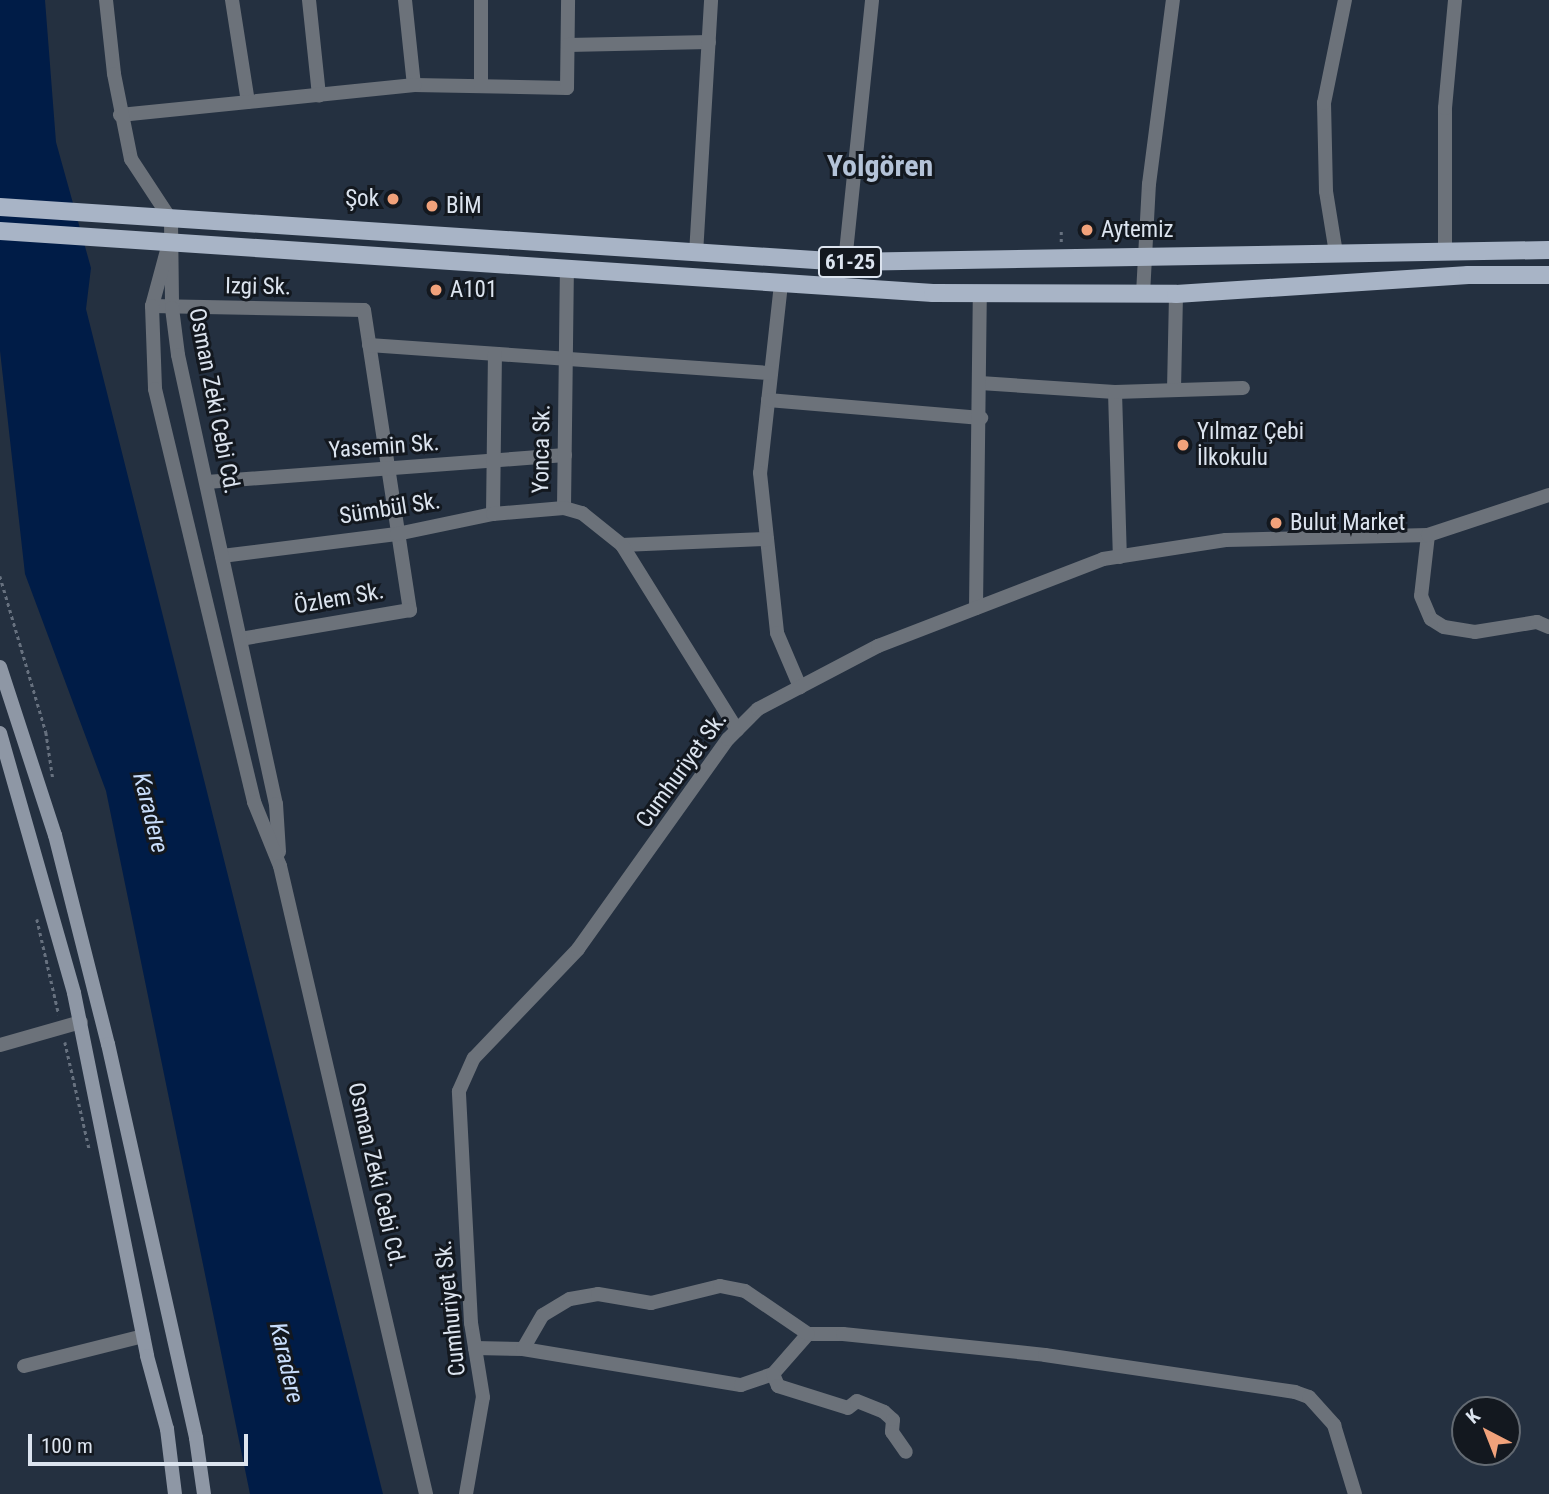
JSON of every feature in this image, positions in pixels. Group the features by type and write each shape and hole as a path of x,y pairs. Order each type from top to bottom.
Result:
{"main road":[{"name":"61-25","path":"0,206 845,262 1145,260 1336,253 1549,250"},
{"name":"61-25","path":"0,231 567,271 980,293 1176,294 1468,275 1549,275"},
{"path":"0,667 55,835 108,1044 196,1438 204,1494"},
{"path":"0,733 81,1022 143,1336 167,1429 175,1494"}],"street":[{"path":"106,0 120,116 131,159 171,219 169,243"},
{"path":"232,0 248,102"},
{"path":"309,0 319,95"},
{"path":"405,0 414,85"},
{"path":"481,0 481,86"},
{"path":"120,116 414,85 567,88 569,0"},
{"path":"696,254 711,0"},
{"path":"845,262 872,0"},
{"path":"1143,294 1149,184 1173,0"},
{"path":"1336,253 1326,191 1324,103 1345,0"},
{"path":"1445,251 1445,108 1455,0"},
{"path":"568,45 709,42"},
{"name":"Osman Zeki Cebi Cd.","path":"169,243 152,306 155,389 254,802 279,866 426,1494"},
{"name":"Osman Zeki Cebi Cd.","path":"169,243 172,309 276,804 279,866"},
{"name":"Yonca Sk.","path":"567,271 564,508 582,513 622,545 737,730"},
{"path":"781,284 760,473 777,633 800,687"},
{"path":"976,608 981,418 980,293"},
{"path":"1174,390 1176,294"},
{"name":"Izgi Sk.","path":"152,306 172,309 364,310 369,345"},
{"path":"397,534 369,345 771,373"},
{"path":"493,514 495,354"},
{"path":"981,383 1115,392 1243,387"},
{"path":"1115,392 1120,557"},
{"path":"768,400 981,418"},
{"name":"Yasemin Sk.","path":"207,482 387,471 565,455"},
{"name":"Cumhuriyet Sk.","path":"466,1494 483,1397 475,1348 460,1091 474,1058 578,949 737,730 758,709 878,646 1120,557 1226,540 1428,535 1549,495"},
{"name":"Sümbül Sk.","path":"222,556 397,534 493,514 564,508"},
{"name":"Özlem Sk.","path":"240,639 410,610 397,534"},
{"path":"1428,535 1422,596 1431,619 1444,627 1475,632 1538,622 1549,626"},
{"path":"622,545 767,539"},
{"path":"0,1045 81,1022"},
{"path":"523,1349 542,1315 570,1299 598,1294 651,1303 720,1286 745,1292 808,1334 1045,1355 1295,1392 1309,1397 1334,1424 1355,1494"},
{"path":"475,1348 523,1349 741,1385 773,1374 808,1334"},
{"path":"23,1366 143,1336"},
{"path":"773,1374 778,1386 848,1408 857,1401 884,1412 892,1420 892,1433 906,1452"}],"path":[{"path":"0,576 46,732 54,786"},
{"path":"35,911 90,1150"}],"water":[{"name":"Karadere","path":"0,0 45,0 56,142 91,268 86,309 383,1494 250,1494 106,791 25,574 0,351"}],"place":[{"name":"Şok","path":"393,199"},
{"name":"BİM","path":"432,206"},
{"name":"Aytemiz","path":"1087,230"},
{"name":"A101","path":"436,290"},
{"name":"Yılmaz Çebi İlkokulu","path":"1183,445"},
{"name":"Bulut Market","path":"1276,523"}],"district":[{"name":"Yolgören","path":"880,166"}]}
